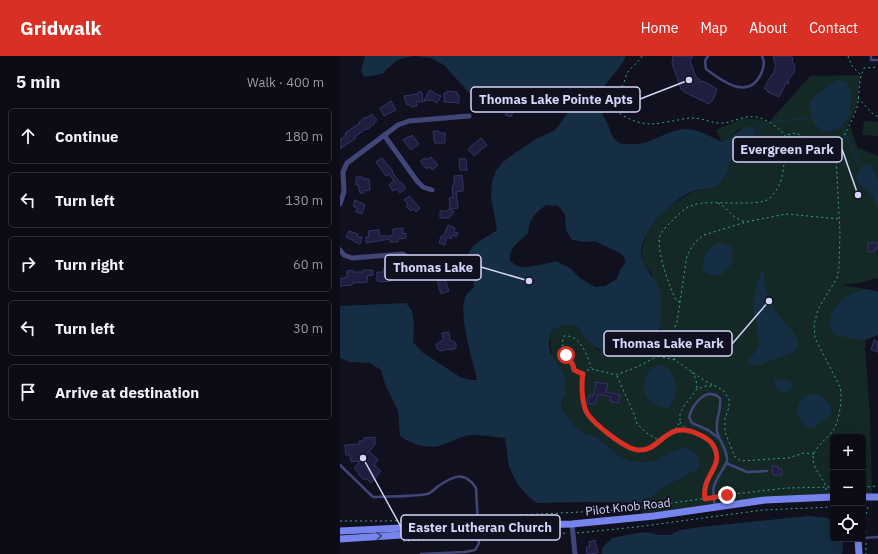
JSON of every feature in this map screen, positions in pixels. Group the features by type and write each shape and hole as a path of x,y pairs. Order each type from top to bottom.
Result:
{"main road":[{"name":"Pilot Knob Road","path":"340,531 572,524 654,516 765,500 830,497"},
{"path":"866,497 878,497"},
{"name":"Pilot Knob Road","path":"340,539 401,535 424,528"},
{"path":"859,554 861,542"}],"street":[{"path":"340,204 344,192 343,172 347,163 398,125 410,121 469,116"},
{"path":"384,135 420,184 423,187 432,190"},
{"path":"340,250 344,255 352,258 403,254 409,259 410,276"},
{"path":"572,524 575,554"}],"lane":[{"path":"708,56 705,61 706,69 726,82 742,88 752,86 761,75 764,67 764,60 762,56"},
{"path":"871,56 871,60 878,60"},
{"path":"715,507 713,497 714,483 727,461 725,448 717,430 718,416 722,405 720,398 711,393 703,396 692,408 689,417 692,423 708,430 720,439"},
{"path":"726,463 747,472 767,471"},
{"path":"340,465 373,497 428,494 448,479 455,477 463,476 472,481 476,488 478,517 479,543 475,550 465,552 421,554"},
{"path":"866,538 878,537"}],"path":[{"path":"642,56 627,74 622,87 614,94 612,99 612,106 616,110 640,124 649,125 693,118 718,124 754,117 765,120 778,128 785,135 785,165 782,178 780,185 769,199 760,202 717,202 692,205 679,214 662,230 659,237 660,253 676,300 680,303"},
{"path":"848,56 852,66 861,75"},
{"path":"826,487 814,464 814,454 834,430 842,404 842,394 840,387 815,338 814,325 818,309 837,278 838,273 840,254 840,219 836,158 837,149 850,126 856,108 861,75 864,68 878,67"},
{"path":"858,98 873,114 878,117"},
{"path":"785,135 796,133 837,149"},
{"path":"717,202 723,205 732,216 746,222"},
{"path":"715,386 706,386 697,389 684,406 680,414 680,422 674,431 650,447 639,450 630,448 617,441 588,414 582,392 583,374 585,371 592,369 616,375 637,367 658,356 668,344 678,322 687,255 695,242 704,235 746,222 786,214 840,219"},
{"path":"583,374 574,370 573,365 563,350 564,336 570,336 576,339 589,360 592,369"},
{"path":"668,344 675,360"},
{"path":"658,356 675,360 705,381 723,390 729,399 729,407 725,419 726,432 735,457 741,461 788,458 804,453 814,454"},
{"path":"692,371 696,379 697,389"},
{"path":"616,375 638,424 648,434 657,439 662,439"},
{"path":"680,422 688,430 700,435 712,443 718,456 716,464 706,483 704,493 705,499"},
{"path":"674,431 688,430"},
{"path":"866,487 878,486"},
{"path":"340,521 384,521 620,510 767,490 830,487"},
{"path":"866,507 868,507 866,516"},
{"path":"863,542 866,554"}],"green space":[{"path":"861,75 856,108 845,132 850,126 858,148 878,156 878,279 876,278 860,283 840,285 878,292 878,335 866,340 865,348 870,413 872,497 866,497 866,434 830,434 830,497 810,497 643,517 641,503 653,497 660,489 699,469 668,453 656,460 632,462 618,455 597,437 582,432 574,425 562,410 561,402 566,393 552,356 550,340 551,331 563,325 577,326 581,333 598,350 641,355 654,344 660,329 652,274 644,265 641,252 647,232 665,209 692,192 715,187 730,160 748,143 740,129 722,142 716,130 743,118 765,120 769,122 810,76"},
{"path":"864,121 878,122 878,136 862,135"}],"water":[{"path":"365,56 414,56 397,60 382,74 364,77 361,70"},
{"path":"414,56 626,56 605,86 598,99 600,108 615,140 621,144 644,143 680,129 701,132 722,142 746,127 755,127 753,136 734,154 726,174 716,186 693,191 682,197 661,215 647,234 641,251 642,259 659,289 662,306 658,335 648,350 637,356 624,356 597,348 585,338 577,326 563,325 551,331 549,343 550,352 565,376 566,393 561,402 562,410 574,425 582,432 597,437 618,455 632,462 656,460 668,453 682,448 690,449 697,455 700,463 699,469 660,489 653,497 641,503 537,503 518,485 509,467 505,438 470,435 432,447 409,441 400,436 398,411 385,384 381,370 370,363 350,362 340,358 340,306 406,303 412,311 414,326 413,342 422,352 460,377 477,380 466,336 463,311 464,301 467,294 474,287 468,261 471,249 497,230 491,198 492,182 496,171 503,162 515,153 536,139 555,130 568,113 577,105 578,98 570,88 525,87 489,101 479,98 469,93 444,65 431,58","holes":["546,205 558,206 565,214 566,230 572,240 585,242 595,241 622,254 626,262 620,270 617,279 605,286 595,287 580,278 570,268 556,261 524,267 518,266 510,261 513,248 528,233 531,220 536,214"]},
{"path":"837,80 847,82 852,98 850,110 851,114 840,128 825,132 812,120 810,102 817,94 821,93 827,86"},
{"path":"865,164 871,165 878,181 878,207 870,193 859,184 856,176"},
{"path":"721,242 731,246 731,262 726,271 722,274 712,275 703,271 703,260 706,252 712,246"},
{"path":"764,270 764,283 775,311 791,329 798,341 798,346 794,352 757,366 750,365 748,361 759,346 757,323 753,312 755,292 760,275"},
{"path":"867,289 878,292 878,335 862,340 834,335 830,322 835,308 849,295"},
{"path":"658,365 666,366 676,384 675,396 668,409 654,404 645,396 644,385 649,370"},
{"path":"776,379 787,380 792,383 792,388 785,392 777,390 774,382"},
{"path":"815,393 822,396 831,406 831,414 812,429 801,422 796,411 803,397"},
{"path":"809,516 828,518 830,520 830,542 843,542 842,554 602,554 602,548 612,538 646,532 658,535 670,535 680,530"}],"building":[{"path":"673,56 693,56 690,61 696,77 700,82 703,81 717,89 713,100 709,104 684,92 681,89 672,63"},
{"path":"774,56 790,56 793,58 792,60 795,66 794,73 788,80 789,83 786,83 779,97 768,92 764,88 772,74 775,73 774,70 776,66"},
{"path":"429,91 441,96 437,103 432,100 424,101"},
{"path":"447,91 457,92 457,95 459,95 459,103 444,102 444,93 447,93"},
{"path":"418,92 422,92 423,102 416,102 417,106 411,107 411,105 407,105 404,96 418,94"},
{"path":"513,99 521,99 522,102 526,102 527,107 522,107 520,110 521,112 513,112 511,117 505,115 508,107 514,109"},
{"path":"391,101 396,110 384,116 380,108"},
{"path":"372,114 377,120 374,122 375,123 340,149 340,140 346,135 345,133 360,123 359,122 365,117 366,118"},
{"path":"433,131 445,133 445,143 435,143"},
{"path":"412,135 419,144 411,150 403,140"},
{"path":"481,138 487,145 474,156 468,149"},
{"path":"431,157 438,165 432,170 430,167 427,169 426,167 425,168 420,161"},
{"path":"382,158 393,171 392,172 400,183 401,182 406,188 400,193 397,189 393,191 389,185 394,181 389,174 386,176 376,162"},
{"path":"459,159 466,159 467,170 460,170"},
{"path":"462,175 463,191 456,192 458,208 451,209 454,212 449,218 440,218 440,211 447,211 450,208 449,198 453,197 452,186 454,185 454,176"},
{"path":"356,177 369,179 370,190 360,193 358,185 356,185"},
{"path":"409,196 420,208 416,212 413,209 411,211 406,206 408,204 404,200"},
{"path":"355,200 365,205 362,214 356,212 357,208 353,206"},
{"path":"448,225 455,228 454,232 458,233 456,237 453,235 451,239 447,237 445,245 439,243 441,236 443,237"},
{"path":"403,228 403,234 406,233 406,238 398,239 398,242 390,242 390,239 366,243 366,237 369,237 368,231 379,230 380,236 390,236 393,235 393,229"},
{"path":"349,231 358,234 357,237 362,237 360,244 346,237"},
{"path":"868,243 878,243 878,248 875,248 875,251 868,252"},
{"path":"383,269 389,269 391,281 377,281 377,272 384,272"},
{"path":"353,270 354,272 363,272 363,270 373,270 373,275 367,276 368,282 352,283 352,285 340,286 340,279 347,277 347,271"},
{"path":"444,277 449,291 441,294 437,280"},
{"path":"449,332 450,340 456,343 456,348 441,351 437,349 436,344 443,340 442,333"},
{"path":"874,340 878,342 878,352 871,350"},
{"path":"596,382 608,384 606,392 620,395 618,403 610,401 611,397 598,394 595,405 587,403 589,395 593,396"},
{"path":"375,437 375,445 369,451 378,460 374,465 381,471 371,483 366,478 364,480 358,474 359,473 354,468 360,461 351,462 350,455 346,455 345,445 359,444 359,441 364,441 364,438"},
{"path":"772,466 778,466 778,469 782,469 782,475 773,475"},
{"path":"595,540 598,553 587,554 586,547 590,547 589,542"}],"waterway":[{"path":"753,135 767,123 812,118"},
{"path":"841,124 862,169"}],"place":[{"name":"Thomas Lake Pointe Apts","path":"689,80"},
{"name":"Evergreen Park","path":"858,195"},
{"name":"Thomas Lake","path":"529,281"},
{"name":"Thomas Lake Park","path":"769,301"},
{"name":"Easter Lutheran Church","path":"363,458"}],"route":[{"path":"566,355 573,365 574,370 583,374 582,392 586,409 588,414 602,428 617,441 630,448 639,450 650,447 674,431 688,430 700,435 712,443 718,456 716,464 706,483 704,493 705,499 727,495"}]}
